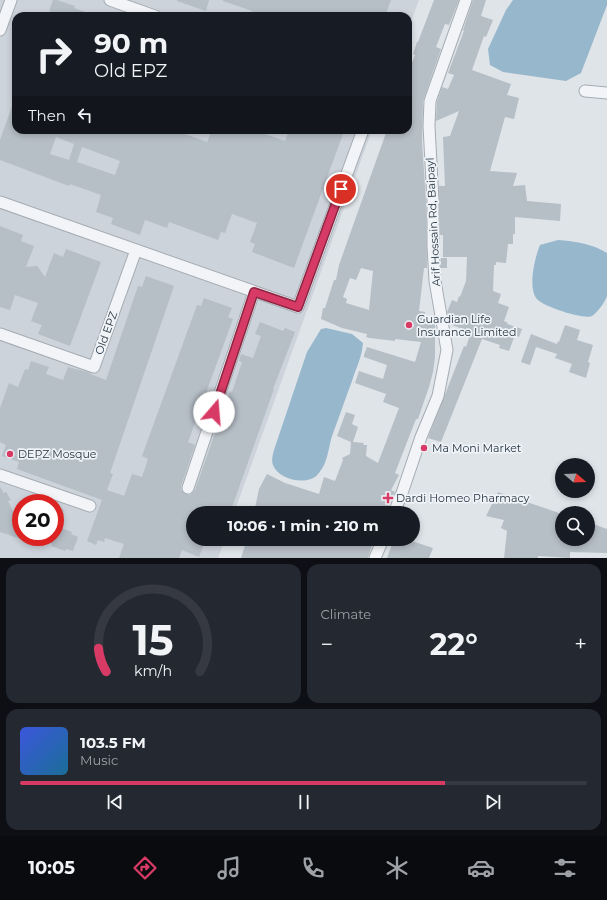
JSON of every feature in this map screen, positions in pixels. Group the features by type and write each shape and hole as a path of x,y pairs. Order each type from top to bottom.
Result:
{"street":[{"path":"0,30 11,0"},
{"path":"110,0 144,12"},
{"name":"Arif Hossain Rd, Baipayl","path":"397,506 421,437 438,396 447,350 435,281 429,120 430,101 466,0"},
{"path":"585,91 607,92"},
{"path":"0,202 298,307 362,134"},
{"name":"Old EPZ","path":"0,334 94,367 136,250"},
{"path":"188,488 254,292"},
{"path":"0,475 90,506"},
{"path":"375,558 380,546"}],"shaded area":[{"path":"0,0 419,0 412,19 412,12 12,12 12,134 371,134 237,506 186,506 186,546 222,546 218,558 0,558"}],"water":[{"path":"513,0 607,0 607,5 581,73 566,81 503,72 490,65 488,49 506,10"},
{"path":"558,240 596,247 607,253 607,296 601,307 592,316 588,317 563,312 546,305 536,298 532,279 534,264 540,245"},
{"path":"326,328 352,334 363,343 361,353 322,469 314,477 308,480 294,480 281,475 273,465 272,459 307,352 321,329"}],"building":[{"path":"53,0 57,0 75,6 74,8 85,12 52,12 49,11"},
{"path":"177,0 209,0 206,11"},
{"path":"391,0 386,12 252,12 223,1"},
{"path":"434,0 459,0 449,25 445,24 436,47 441,49 423,101 422,142 426,201 427,268 424,268 419,311 425,312 423,323 435,323 435,357 429,387 418,419 416,419 395,473 399,475 391,490 395,492 389,506 255,506 259,489 267,474 285,483 319,494 324,477 335,481 343,460 342,458 350,454 351,442 337,436 346,412 355,415 352,424 358,427 353,442 364,443 363,445 367,445 366,456 378,463 399,408 383,402 386,394 355,383 359,371 383,379 387,365 364,357 364,355 367,347 415,362 421,342 370,338 366,337 367,334 342,328 321,319 323,308 325,308 334,280 336,280 339,265 386,134 412,134 412,63 415,55 413,54","holes":["361,268 373,271 369,310 346,303 347,299 343,297 350,278 356,280"]},
{"path":"473,0 486,0 481,16 493,20 486,37 484,36 472,70 511,84 507,95 519,98 514,119 505,117 490,171 517,173 513,186 525,185 527,201 561,204 560,221 515,217 515,234 513,234 513,244 508,244 506,263 496,262 496,265 494,265 493,291 501,294 498,303 509,307 504,321 508,323 507,324 522,329 519,337 515,335 509,351 499,348 500,345 482,339 441,442 428,438 464,346 466,347 471,332 452,325 455,317 447,312 452,300 457,302 466,281 467,257 443,257 443,235 440,235 439,186 445,186 443,137 450,136 459,111 436,121 437,102 442,87 448,89 454,75 448,73 464,31 463,30"},
{"path":"12,106 12,134 185,134 207,142 210,134 265,134 285,141 288,134 343,134 294,268 252,252 255,244 250,242 257,223 232,214 225,233 221,232 218,240 169,222 167,228 145,220 140,235 111,224 113,218 96,212 101,195 70,184 69,186 0,160 0,140","holes":["56,137 74,144 69,160 50,154","82,147 120,161 115,175 77,162"]},
{"path":"0,226 23,235 21,241 34,246 26,267 37,266 45,277 54,253 63,257 66,249 101,262 70,346 38,334 42,325 31,321 38,303 15,295 10,310 0,307"},
{"path":"441,258 447,258 447,268 441,268"},
{"path":"146,276 174,286 110,473 113,474 107,490 124,496 132,474 142,477 148,459 142,456 197,305 201,306 204,298 232,308 228,317 233,319 188,442 195,445 181,486 181,490 185,494 190,495 195,490 230,391 232,392 242,362 239,361 241,354 253,358 261,336 255,334 260,322 283,331 285,328 295,332 273,389 232,506 186,506 186,546 203,546 199,557 182,550 179,558 119,558 124,544 105,538 104,542 98,540 96,545 87,541 102,500 17,469 19,462 2,456 6,445 0,442 0,408 9,383 18,387 25,369 28,370 31,361 49,367 46,374 63,380 68,367 91,373 90,374 106,380 138,286 142,287"},
{"path":"565,325 580,330 577,340 593,345 588,362 590,363 586,378 569,372 572,364 555,358 557,354 536,347 530,365 521,362 531,334 557,344"},
{"path":"0,487 4,493 6,492 11,500 8,501 12,509 12,536 0,532"},
{"path":"498,492 555,512 555,546 595,546 595,525 607,529 607,553 570,552 570,558 538,556 538,558 504,558 507,531 501,528 504,520 486,516"},
{"path":"64,529 72,532 71,534 78,537 73,551 66,549 65,551 51,546 64,546"},
{"path":"420,544 433,548 429,558 387,558 391,546 420,546"},
{"path":"245,546 372,546 368,558 241,558"}],"place":[{"name":"Guardian Life Insurance Limited","path":"409,325"},
{"name":"Ma Moni Market","path":"424,448"},
{"name":"DEPZ Mosque","path":"10,454"},
{"name":"Dardi Homeo Pharmacy","path":"388,498"}],"route":[{"path":"214,412 254,292 298,307 341,189"}]}
